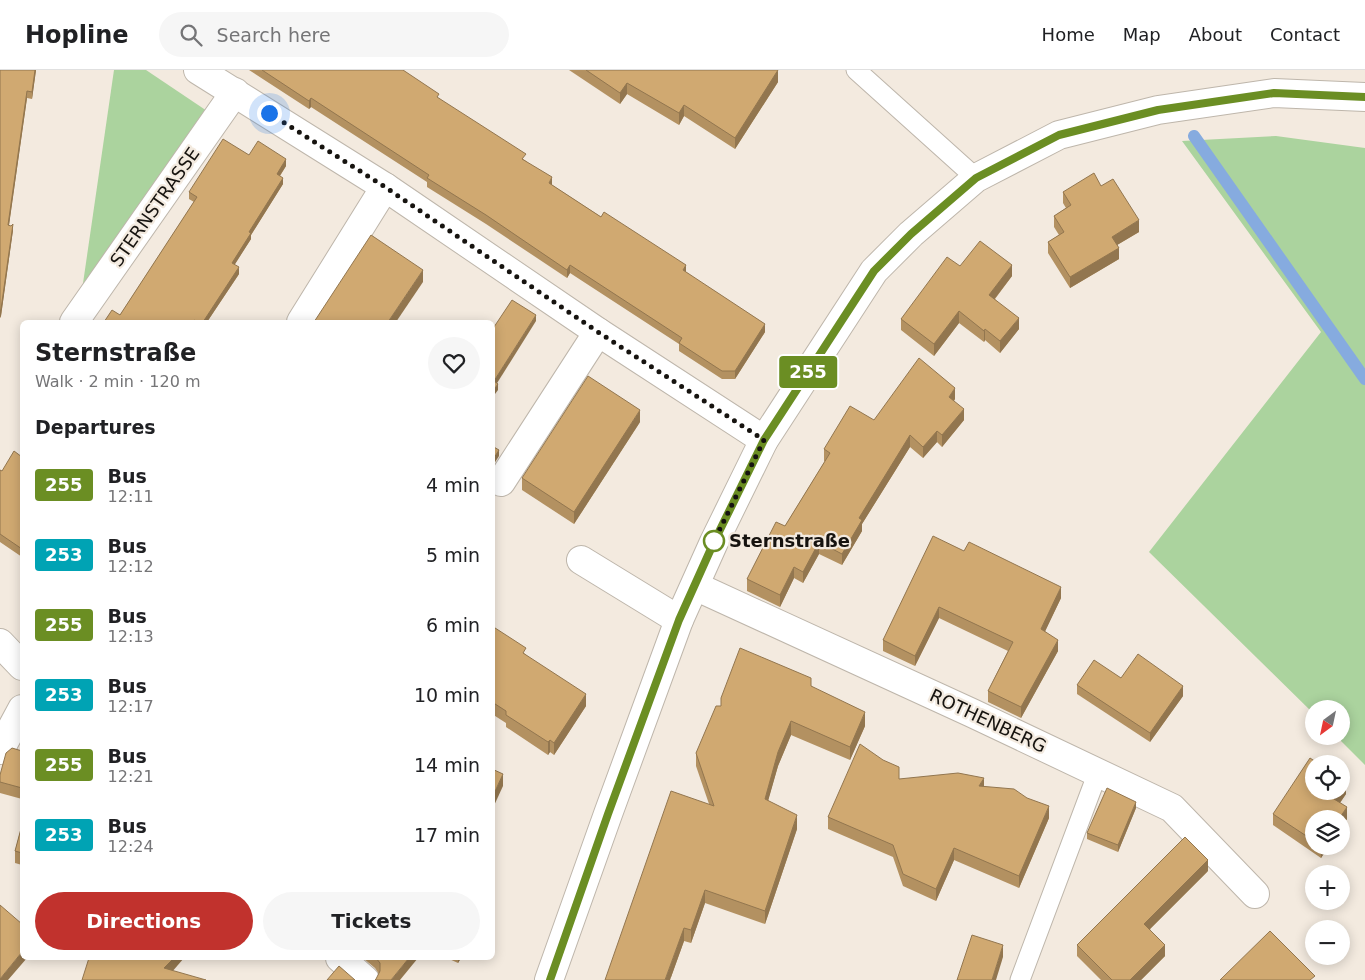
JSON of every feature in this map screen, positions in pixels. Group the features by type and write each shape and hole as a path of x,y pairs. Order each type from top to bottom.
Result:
{"street":[{"path":"198,70 385,187 598,332 764,440"},
{"name":"STERNSTRASSE","path":"75,320 235,92"},
{"path":"550,980 679,620 714,542 764,440 874,271 911,234 976,178 1059,135 1158,110 1274,93 1365,97"},
{"path":"302,320 385,187"},
{"path":"501,482 598,332"},
{"path":"581,560 679,620"},
{"name":"ROTHENBERG","path":"694,586 1172,808 1255,894"},
{"path":"0,643 20,664"},
{"path":"0,750 20,713"},
{"path":"342,960 365,980"}],"lane":[{"path":"856,70 976,178"},
{"path":"1020,980 1098,772"}],"green space":[{"path":"114,70 146,70 213,115 80,304"},
{"path":"1276,136 1365,148 1365,765 1345,745 1350,745 1350,700 1305,700 1305,705 1149,552 1321,332 1182,141"}],"building":[{"path":"0,70 35,70 32,92 27,91 8,225 11,226 13,224 0,312"},
{"path":"262,70 403,70 439,94 437,97 526,154 522,159 552,177 549,183 601,217 604,212 686,265 683,270 765,324 735,371 722,371 679,343 682,338 570,265 567,270 427,178 429,175 311,98 309,101"},
{"path":"586,70 778,70 735,138 684,105 679,113 627,83 620,93"},
{"path":"223,139 249,155 258,141 286,159 277,174 283,178 232,263 239,267 204,320 105,320 112,310 120,315 197,197 189,192"},
{"path":"1094,173 1101,186 1113,179 1139,220 1112,237 1119,248 1070,277 1048,242 1064,232 1054,216 1071,205 1063,192"},
{"path":"371,235 423,270 389,320 315,320"},
{"path":"980,241 1012,265 989,295 1019,318 1000,341 959,311 934,344 901,319 947,257 960,266"},
{"path":"512,300 536,315 495,379 495,326"},
{"path":"919,358 955,388 949,397 964,409 942,435 937,431 923,447 910,435 859,518 862,520 842,554 819,542 803,572 794,567 780,595 747,579 776,522 785,526 830,453 824,449 850,406 874,420"},
{"path":"588,376 640,410 574,512 522,478"},
{"path":"495,448 499,450 495,456"},
{"path":"14,451 20,456 20,548 0,534 0,470 2,471"},
{"path":"933,536 964,551 969,542 1061,587 1041,629 1058,640 1021,707 988,691 1013,642 939,607 915,656 883,640"},
{"path":"495,628 526,648 523,653 586,694 554,743 550,740 548,742 506,715 506,711 495,704"},
{"path":"740,648 811,678 811,686 865,712 850,747 791,721 778,752 765,799 797,815 765,911 705,890 691,930 684,928 665,980 605,980 671,791 714,806 696,753 716,706 721,706 721,698"},
{"path":"1138,654 1183,686 1150,733 1077,685 1094,660 1121,678"},
{"path":"860,744 883,760 899,767 899,779 958,773 984,778 979,786 1014,789 1027,798 1049,806 1019,876 954,848 936,889 903,874 893,845 828,817"},
{"path":"12,748 20,750 20,787 0,782 6,753"},
{"path":"1305,766 1305,800 1336,800 1347,807 1345,810 1305,810 1305,835 1273,814"},
{"path":"495,770 503,774 495,791"},
{"path":"1107,788 1136,802 1118,845 1087,833"},
{"path":"20,832 20,852 15,851"},
{"path":"1185,837 1208,860 1144,924 1165,945 1130,980 1112,980 1077,945"},
{"path":"0,905 20,922 20,954 0,979"},
{"path":"1270,931 1315,976 1310,980 1220,980"},
{"path":"972,935 1003,945 992,980 957,980"},
{"path":"88,960 172,960 164,968 206,980 82,980"},
{"path":"378,960 407,960 391,980 375,980 380,971 380,963"},
{"path":"339,966 355,980 327,980"}],"waterway":[{"path":"1194,136 1365,379"}],"bus line":[{"name":"255","path":"550,980 679,620 714,542 764,440 874,271 911,234 976,178 1059,135 1158,110 1274,93 1365,97"}],"place":[{"name":"Sternstraße","path":"714,541"}],"route":[{"path":"269,113 385,187 598,332 764,440 714,541"}]}
